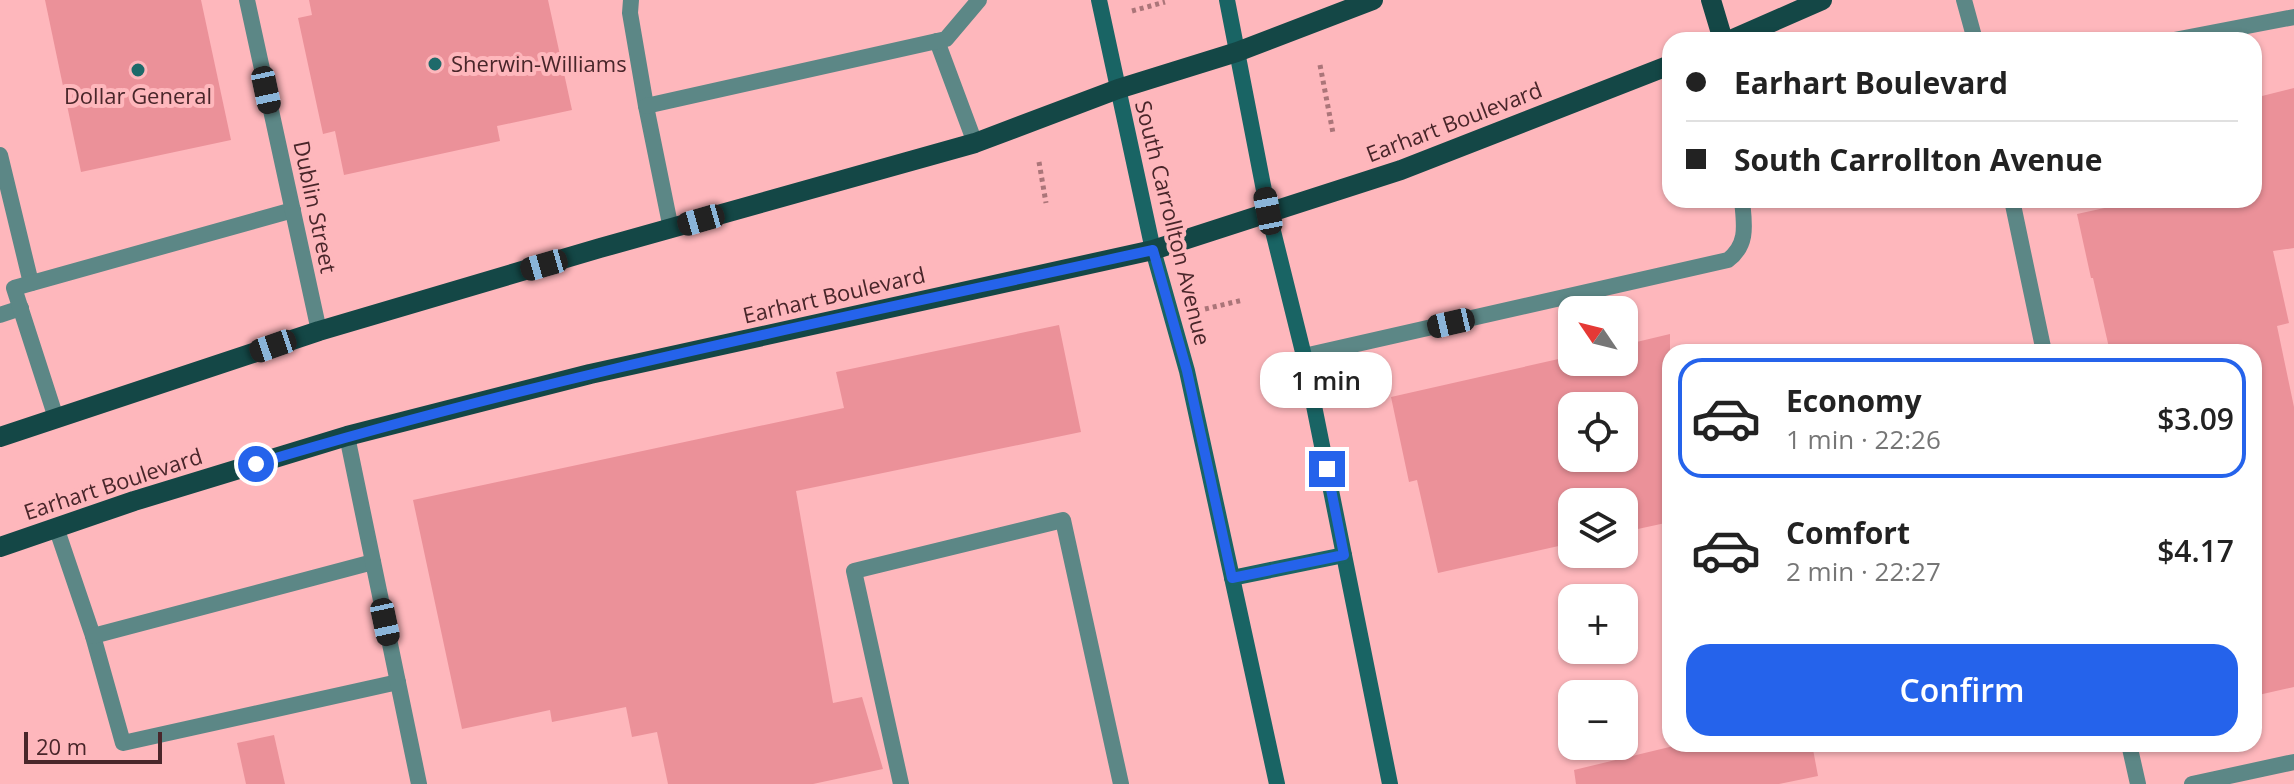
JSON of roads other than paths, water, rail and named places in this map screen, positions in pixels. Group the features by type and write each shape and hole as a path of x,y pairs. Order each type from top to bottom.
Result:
{"main road":[{"name":"South Carrollton Avenue","path":"1099,0 1153,250 1187,371 1277,784"},
{"path":"1227,0 1268,211 1304,356 1390,784"},
{"path":"0,437 319,331 975,143 1118,89 1237,52 1373,0"},
{"path":"1711,0 1721,32"},
{"path":"1749,32 1822,0"},
{"name":"Earhart Boulevard","path":"0,547 347,436 606,370 1153,250 1401,170 1662,68"},
{"path":"1232,578 1344,555"}],"street":[{"name":"Dublin Street","path":"247,0 319,331"},
{"path":"631,0 630,13 646,106 671,229"},
{"path":"646,106 946,39 979,0"},
{"path":"1964,0 1973,32"},
{"path":"2216,32 2294,17"},
{"path":"937,41 975,143"},
{"path":"0,155 31,283"},
{"path":"1304,356 1728,260 1736,254 1744,240 1742,208"},
{"path":"2014,208 2042,344"},
{"path":"56,418 14,288 293,210"},
{"path":"0,315 21,308"},
{"path":"347,436 419,784"},
{"path":"901,784 854,571 1063,520 1121,784"},
{"path":"56,527 93,636 123,743 398,682"},
{"path":"93,636 373,562"},
{"path":"2131,752 2138,784"},
{"path":"2192,784 2294,762"}],"place":[{"name":"Sherwin-Williams","path":"435,64"},
{"name":"Dollar General","path":"138,70"}]}
